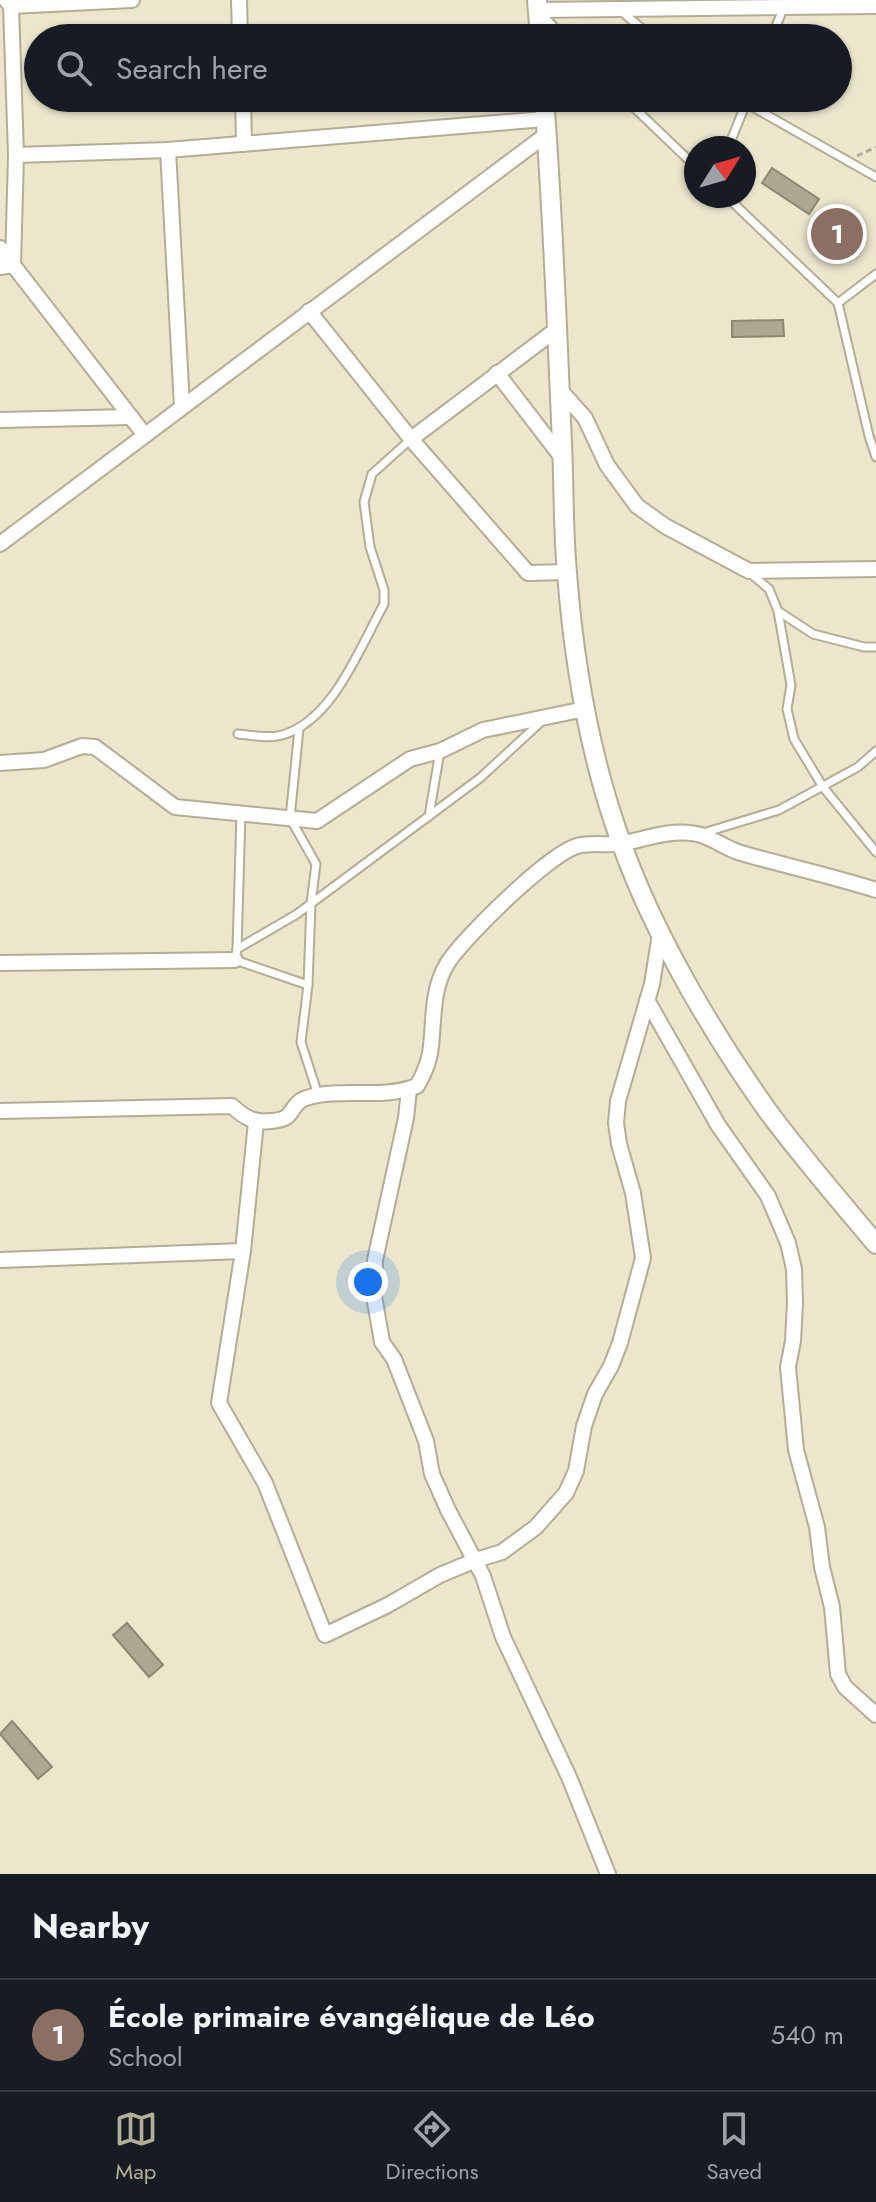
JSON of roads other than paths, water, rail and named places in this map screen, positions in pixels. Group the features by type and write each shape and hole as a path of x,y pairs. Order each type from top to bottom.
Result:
{"street":[{"path":"6,266 16,155 9,3 132,0"},
{"path":"239,0 240,24"},
{"path":"537,5 619,9 876,6"},
{"path":"243,112 244,144"},
{"path":"545,112 567,572 585,709 602,782 622,844 660,934 692,992 767,1109 876,1244"},
{"path":"16,155 168,150 546,127"},
{"path":"0,544 546,127"},
{"path":"168,150 182,406"},
{"path":"0,248 6,266 144,434"},
{"path":"309,311 411,439 528,573 567,572"},
{"path":"411,439 557,329"},
{"path":"497,373 563,460"},
{"path":"560,390 585,418 607,465 637,506 665,526 749,571 876,569"},
{"path":"0,420 131,417"},
{"path":"0,763 44,760 82,746 95,747 175,807 317,821 410,759 440,751 483,730 585,709"},
{"path":"0,1111 232,1106 244,1118 256,1122 275,1121 289,1117 301,1100 318,1095 371,1095 400,1092 417,1086 431,1049 432,1017 440,979 447,963 491,913 564,852 578,846 622,844 663,834 697,834 736,852 876,890"},
{"path":"256,1122 243,1251 219,1403 265,1483 325,1635 388,1605 440,1575 502,1552 536,1527 566,1493 576,1471 584,1426 595,1394 620,1343 643,1258 633,1193 616,1123 618,1101 652,984 660,934"},
{"path":"0,963 236,955"},
{"path":"647,1000 718,1125 768,1196 788,1243 794,1269 794,1328 788,1367 796,1450 817,1527 822,1567 832,1607 838,1674 845,1687 876,1715"},
{"path":"409,1089 406,1118 375,1260 374,1296 382,1342 394,1359 426,1441 432,1474 476,1560 503,1637 569,1777 608,1874"},
{"path":"0,1260 243,1251"}],"lane":[{"path":"537,5 553,24"},
{"path":"780,24 793,5"},
{"path":"619,9 635,24"},
{"path":"639,112 684,156"},
{"path":"733,136 742,112"},
{"path":"765,112 876,177"},
{"path":"739,208 838,303 876,457"},
{"path":"838,303 876,274"},
{"path":"238,734 279,736 299,729 332,700 384,604 384,590 370,547 364,502 372,474 411,439"},
{"path":"749,571 769,589 778,611 791,685 787,709 794,739 823,787 876,852"},
{"path":"778,611 813,634 864,647 876,647"},
{"path":"236,955 480,778 547,717"},
{"path":"299,729 290,818 316,864 301,1042 318,1095"},
{"path":"429,816 440,751"},
{"path":"697,834 779,810 858,767 876,751"},
{"path":"236,955 241,813"},
{"path":"236,955 308,985"}],"place":[{"name":"École primaire évangélique de Léo","path":"837,234"}]}
